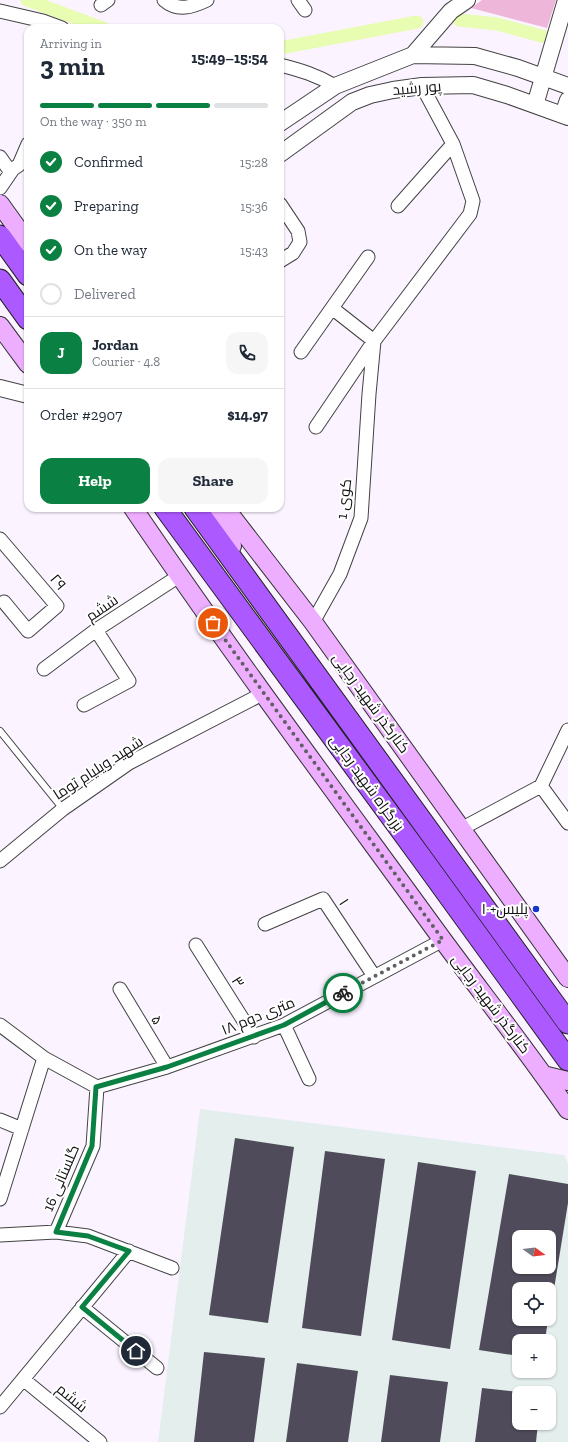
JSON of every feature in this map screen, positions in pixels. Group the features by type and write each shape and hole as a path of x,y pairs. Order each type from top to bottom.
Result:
{"highway":[{"path":"0,236 24,269"},
{"path":"0,280 24,313"},
{"name":"بزرگراه شهید رجایی","path":"168,512 568,1060"},
{"name":"بزرگراه شهید رجایی","path":"199,512 568,1023"}],"main road":[{"path":"0,204 24,238"},
{"path":"0,326 24,359"},
{"name":"کنارگذر شهید رجایی","path":"136,512 179,576 568,1110"},
{"path":"157,512 200,558"},
{"path":"213,512 266,606"},
{"name":"کنارگذر شهید رجایی","path":"228,512 313,622 567,976"},
{"path":"543,1075 568,1081"}],"street":[{"path":"166,2 178,8 190,8 207,0"},
{"path":"413,55 451,11 467,0"},
{"path":"535,105 566,0"},
{"path":"0,11 51,24"},
{"name":"پور رشید","path":"284,120 335,86 413,55 476,56 518,68 568,86"},
{"path":"284,66 301,70 319,77 335,86"},
{"name":"پور رشید","path":"284,151 352,102 370,95 422,86 474,85 565,116"},
{"path":"316,427 374,341 470,214 473,201 453,144 422,86"},
{"path":"565,116 568,100"},
{"path":"398,206 453,144"},
{"path":"0,188 13,168 19,165 24,153"},
{"path":"0,157 7,167 13,168"},
{"path":"284,210 298,231 300,242 293,253 284,259"},
{"path":"300,352 368,257"},
{"path":"332,308 374,341"},
{"name":"کوی 1","path":"313,622 340,574 361,518 374,341"},
{"path":"0,388 24,394"},
{"name":"۲۹","path":"0,539 57,606 28,631 4,602"},
{"name":"ششم","path":"44,669 96,630 179,576"},
{"path":"84,705 129,680 96,630"},
{"name":"شهید ویلیام توما","path":"1,857 63,808 129,763 264,693"},
{"path":"461,829 541,786 568,730"},
{"path":"541,786 568,823"},
{"name":"۱","path":"265,924 323,899 374,976"},
{"name":"۱۸ متری دوم","path":"96,1087 167,1067 284,1025 443,940"},
{"name":"۳","path":"196,945 254,1037"},
{"name":"۵","path":"120,990 167,1067"},
{"path":"0,1025 44,1058 96,1087"},
{"path":"284,1025 309,1079"},
{"path":"0,1199 5,1166 22,1129 44,1058"},
{"name":"گلستانی 16","path":"56,1232 92,1146 96,1087"},
{"path":"0,1120 22,1129"},
{"path":"0,1235 56,1232 88,1236 172,1268"},
{"path":"2,1399 23,1379 129,1251"},
{"path":"82,1307 157,1368"},
{"name":"ششم","path":"23,1379 100,1442"}],"lane":[{"path":"0,731 63,808"}],"shaded area":[{"path":"482,0 556,0 547,28 471,8"},
{"path":"200,1109 564,1155 568,1164 568,1442 158,1442"}],"building":[{"path":"235,1138 294,1147 268,1323 209,1315"},
{"path":"325,1151 385,1159 361,1336 302,1328"},
{"path":"418,1162 476,1171 450,1349 392,1340"},
{"path":"509,1174 568,1184 568,1203 555,1282 512,1282 512,1326 547,1326 546,1334 512,1334 512,1355 479,1350"},
{"path":"204,1352 265,1358 254,1442 194,1442"},
{"path":"297,1363 358,1371 348,1442 286,1442"},
{"path":"390,1375 448,1382 440,1442 381,1442"},
{"path":"482,1388 512,1391 512,1430 537,1430 536,1442 475,1442"}],"waterway":[{"path":"27,0 92,24"},
{"path":"459,20 497,24 549,38"},
{"path":"284,47 417,22"}],"way so far":[{"path":"213,623 443,940 343,993"}],"place":[{"name":"پلیس+١٠","path":"536,909"}],"route":[{"path":"136,1351 82,1307 129,1251 88,1236 56,1232 92,1146 96,1087 167,1067 254,1037 284,1025 343,993"}]}
